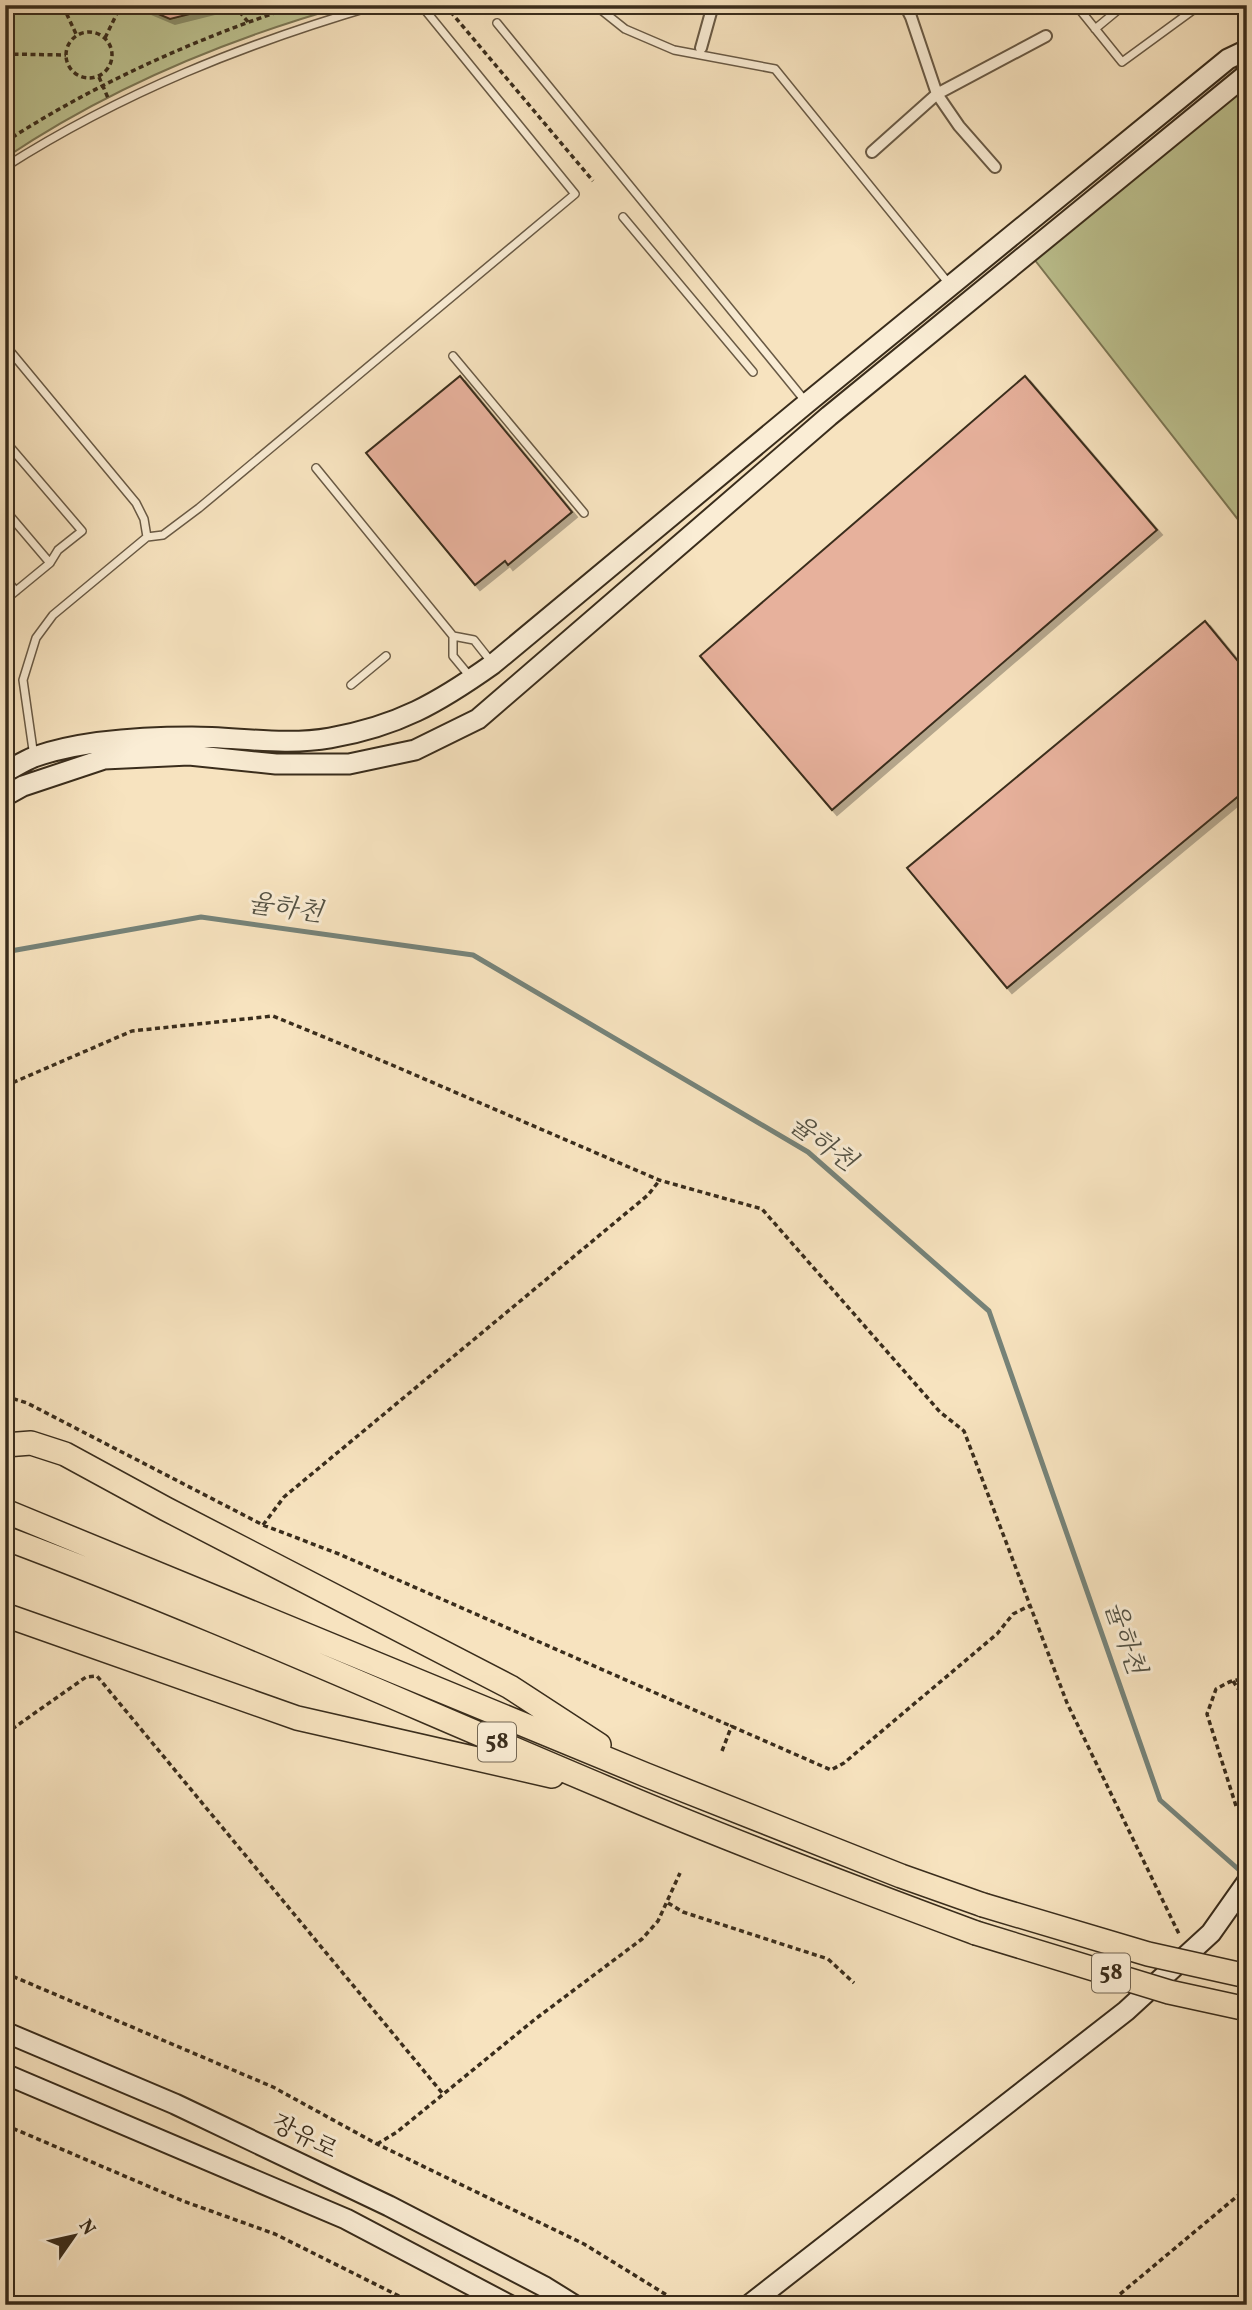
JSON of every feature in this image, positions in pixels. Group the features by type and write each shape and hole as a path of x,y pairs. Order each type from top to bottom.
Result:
{"highway":[{"path":"5,1445 31,1443 65,1454 510,1687 646,1775"},
{"name":"58","path":"5,1511 646,1775 901,1876 983,1905 1149,1954 1247,1976"},
{"name":"58","path":"13,1541 307,1660 609,1790 885,1900 976,1933 1169,1992 1247,2009"},
{"path":"5,1615 297,1718 609,1790"}],"main road":[{"path":"5,772 34,757 100,742 191,737 268,741 328,738 399,721 443,699 493,664 950,285 1228,59 1247,50"},
{"path":"5,796 23,786 104,760 190,755 276,764 349,764 415,750 478,719 829,416 1247,74"},
{"path":"749,2305 1126,2011 1211,1933 1247,1882"},
{"name":"장유로","path":"5,2032 175,2104 389,2206 545,2287 574,2305"},
{"path":"5,2074 346,2220 509,2305"}],"street":[{"path":"701,48 713,5"},
{"path":"905,5 937,94 959,126 995,167"},
{"path":"872,152 937,94 1046,36"}],"lane":[{"path":"5,167 108,107 186,71 279,35 377,5"},
{"path":"34,757 23,680 36,638 53,615 147,537 163,535 199,508 575,194 421,5"},
{"path":"595,5 625,29 674,50 775,69 950,285"},
{"path":"1076,5 1122,62 1200,5"},
{"path":"1095,29 1124,5"},
{"path":"497,23 807,403"},
{"path":"623,217 754,372"},
{"path":"5,345 136,503 145,519 147,537"},
{"path":"453,356 584,513"},
{"path":"5,441 82,531 58,551 50,563 5,600"},
{"path":"316,468 453,636 453,656 472,679"},
{"path":"5,510 50,563"},
{"path":"5,579 16,592"},
{"path":"453,636 474,640 493,664"},
{"path":"351,685 386,656"}],"path":[{"path":"24,5 48,10 63,5 76,36"},
{"path":"105,37 121,5"},
{"path":"234,5 248,22"},
{"path":"5,142 103,86 191,44 298,5"},
{"path":"445,5 593,181"},
{"path":"91,32 105,37 110,43 113,59 106,73 91,79 76,75 70,69 66,55 71,41 76,36 91,32"},
{"path":"5,54 66,55"},
{"path":"99,77 108,107"},
{"path":"5,1086 132,1031 273,1016 659,1180 762,1209 940,1412 964,1432 1067,1703 1189,1953"},
{"path":"262,1525 284,1497 648,1195 659,1180"},
{"path":"5,1396 27,1403 262,1525 339,1554 831,1770 844,1763 997,1634 1013,1614 1029,1606"},
{"path":"5,1734 86,1677 97,1676 443,2094"},
{"path":"1236,1807 1207,1714 1216,1689 1233,1681 1247,1682"},
{"path":"1233,1681 1247,1702"},
{"path":"722,1751 732,1725"},
{"path":"377,2144 397,2132 534,2020 642,1939 658,1921 680,1873"},
{"path":"668,1903 683,1912 828,1959 854,1983"},
{"path":"5,1973 273,2087 377,2144 584,2244 678,2302"},
{"path":"5,2125 183,2201 275,2234 417,2305"},
{"path":"1107,2305 1247,2188"}],"green space":[{"path":"5,5 348,5 258,33 170,68 85,109 5,158"},
{"path":"1247,84 1247,531 1034,259"}],"building":[{"path":"137,5 210,5 210,9 170,19"},
{"path":"460,376 572,512 508,565 505,561 475,585 366,453"},
{"path":"1025,376 1157,530 832,810 700,656"},
{"path":"1205,621 1247,672 1247,789 1007,988 907,868"}],"waterway":[{"name":"율하천","path":"5,952 201,917 473,955 808,1152 989,1311 1160,1800 1246,1876"}]}
